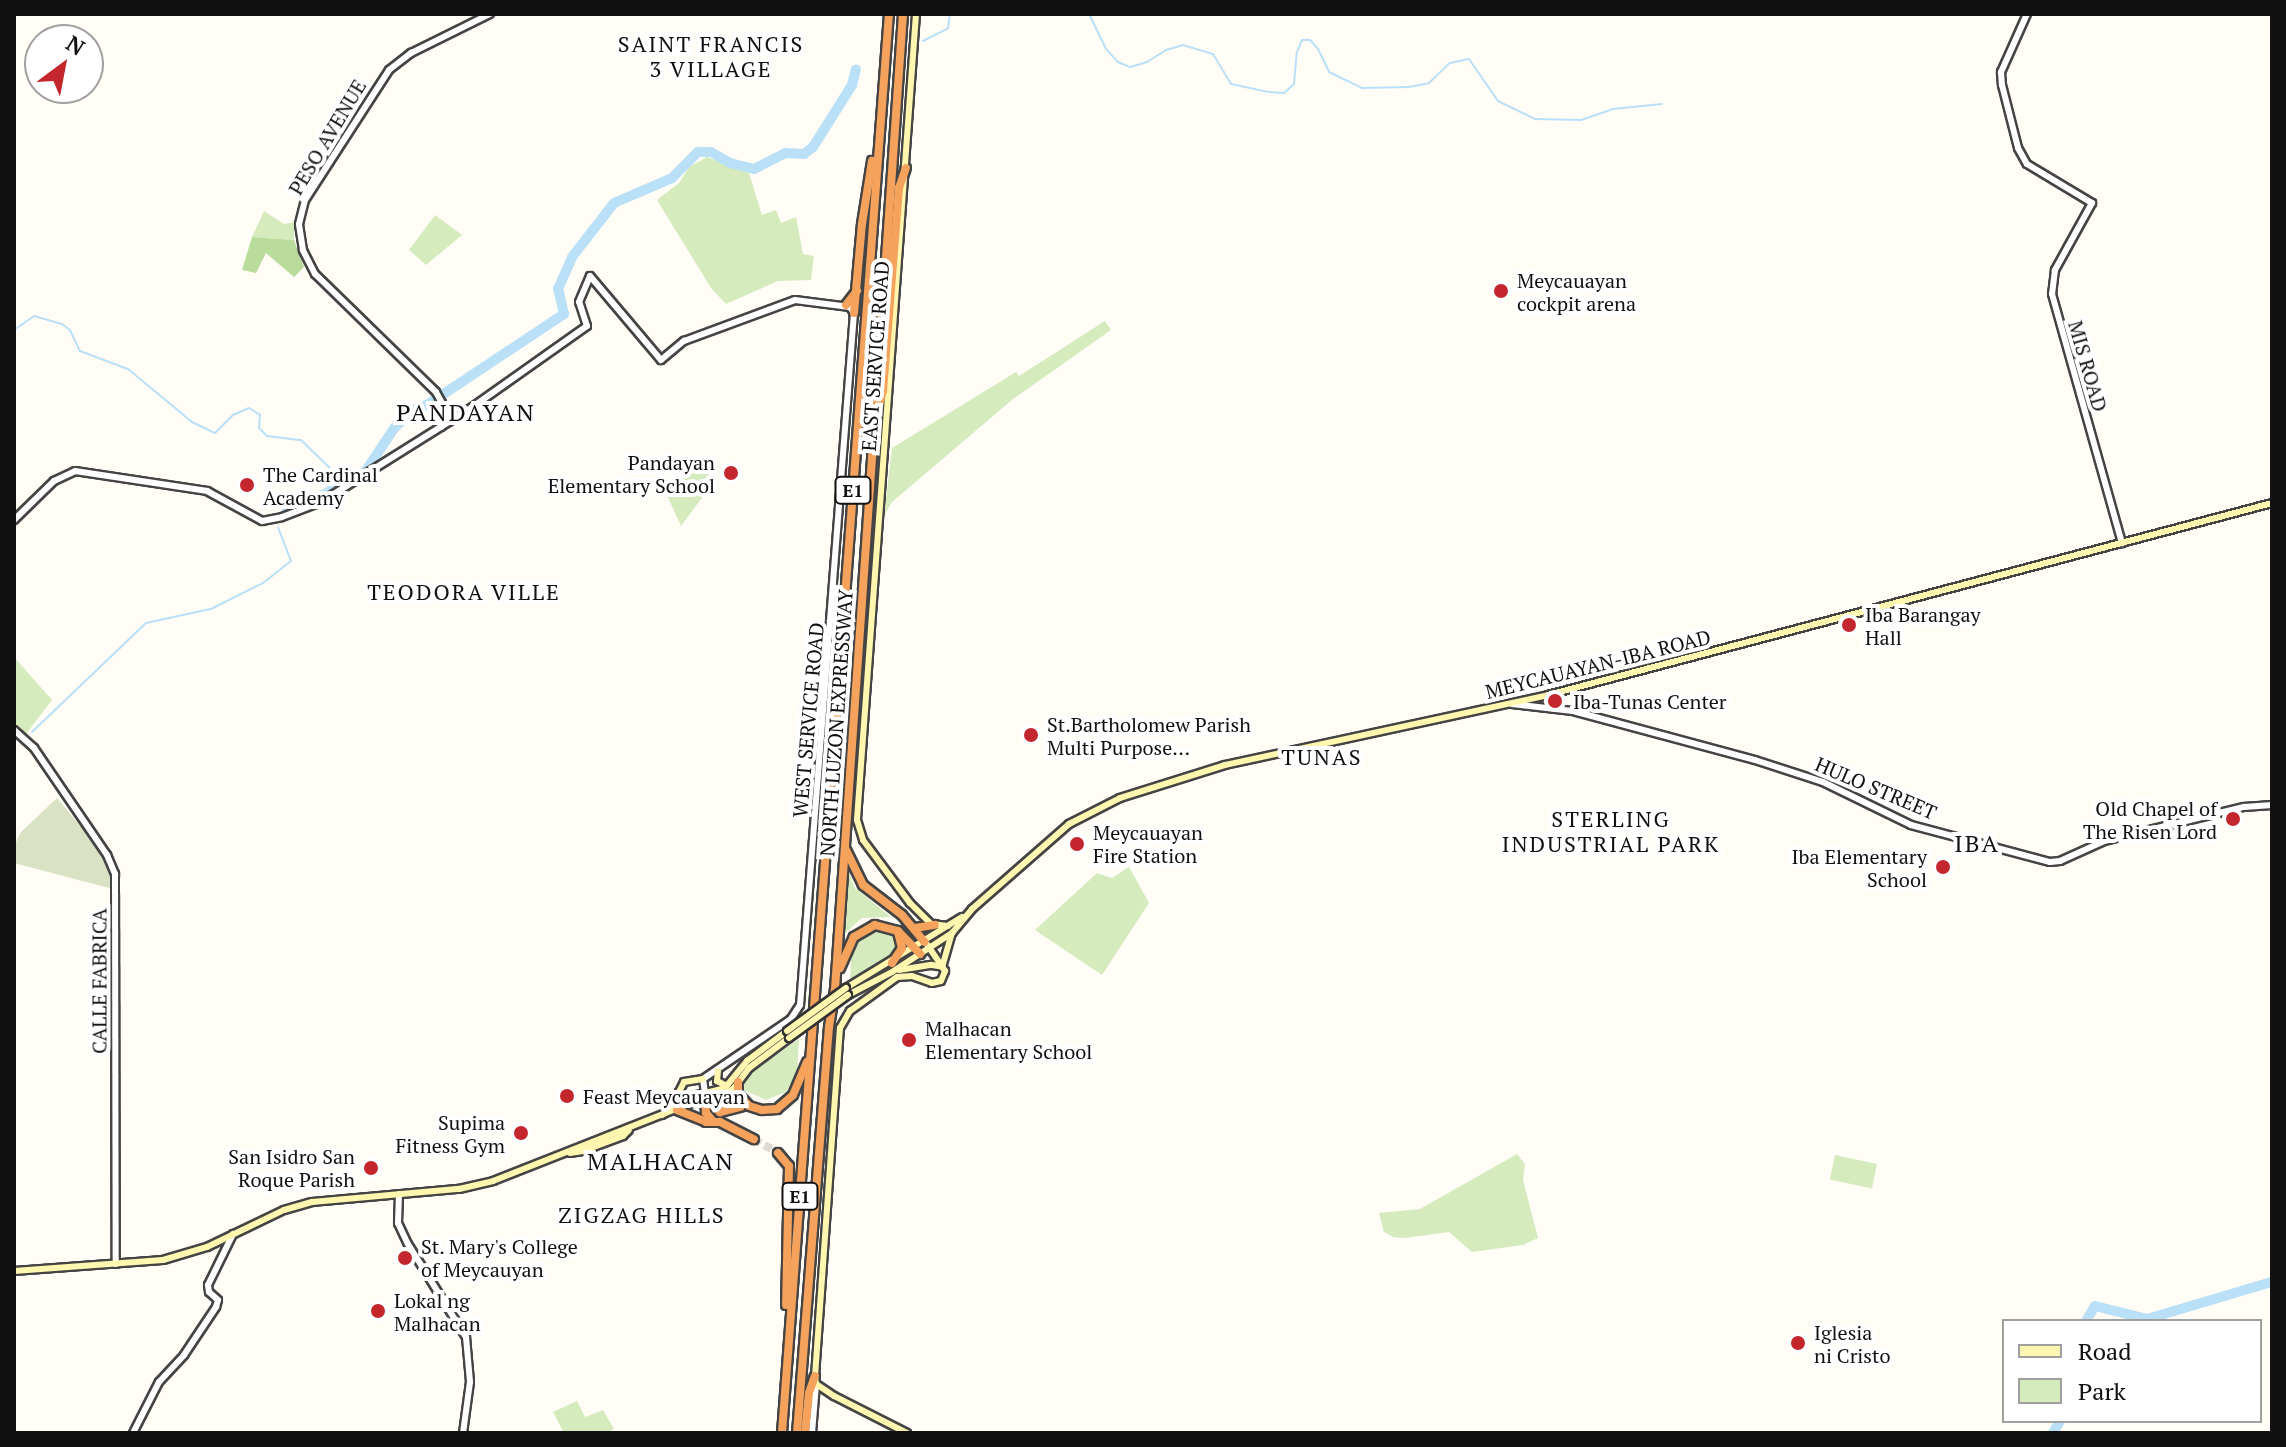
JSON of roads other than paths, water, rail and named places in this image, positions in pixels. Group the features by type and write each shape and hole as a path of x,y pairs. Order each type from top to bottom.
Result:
{"highway":[{"name":"NORTH LUZON EXPRESSWAY","path":"782,1433 889,14"},
{"name":"NORTH LUZON EXPRESSWAY","path":"797,1433 829,1027 835,989 903,14"},
{"path":"854,313 862,224 880,117"},
{"path":"872,433 883,391 899,188 906,168"},
{"path":"846,305 858,291"},
{"path":"845,841 858,878 915,928 927,945"},
{"path":"835,989 842,959 856,934 875,925 898,931 918,951"},
{"path":"915,928 931,926"},
{"path":"892,968 901,951 898,931"},
{"path":"707,1099 722,1112 744,1106 768,1111 786,1103 798,1085 811,1050"},
{"path":"738,1082 738,1094 744,1106"},
{"path":"707,1099 707,1116 754,1139"},
{"path":"678,1106 706,1122 713,1121"},
{"path":"778,1153 789,1166 785,1268 788,1342"},
{"path":"805,1433 809,1393 815,1380"}],"main road":[{"name":"EAST SERVICE ROAD","path":"916,14 857,820 863,840 931,926"},
{"name":"MEYCAUAYAN-IBA ROAD","path":"892,968 950,930 1069,824 1110,801 1225,765 1512,704 2272,503"},
{"path":"907,1433 815,1380 840,1028 850,1011 897,977 912,976 935,983 944,970 950,930 931,926 927,945 944,970"},
{"path":"707,1099 727,1086 747,1061 847,991 892,968 932,965 944,970"},
{"path":"14,1271 181,1257 233,1232 312,1202 475,1186 630,1129 678,1106 728,1094 749,1068 788,1034"},
{"path":"718,1071 717,1081 727,1086"},
{"path":"678,1106 679,1092 684,1082 703,1079"}],"street":[{"name":"PESO AVENUE","path":"441,427 442,403 436,392 315,274 303,250 299,224 305,200 389,70 411,53 490,14"},
{"name":"MIS ROAD","path":"2027,14 2001,72 2018,148 2033,169 2092,203 2055,270 2052,294 2122,543"},
{"path":"14,520 54,481 75,471 207,491 262,521 308,507 353,484 441,427 587,326 580,295 590,276 661,360 684,341 795,300 846,305 854,313"},
{"name":"WEST SERVICE ROAD","path":"703,1079 794,1017 801,1003 854,313"},
{"name":"HULO STREET","path":"1512,704 1551,707 1792,771 1911,825 2050,862 2060,861 2104,841 2244,807 2272,805"},
{"name":"CALLE FABRICA","path":"14,730 34,748 107,855 115,874 116,1264"},
{"path":"703,1079 707,1099"},
{"path":"399,1194 398,1223 466,1337 470,1382 463,1433"},
{"path":"133,1433 159,1382 184,1355 216,1307 218,1300 209,1292 208,1285 233,1232"},
{"path":"812,1433 815,1380"}],"waterway":[{"path":"923,41 948,28 950,14"},
{"path":"1025,14 1031,14"},
{"path":"1089,14 1106,49 1118,62 1130,67 1183,45 1213,54 1231,84 1269,92 1284,93 1294,84 1297,52 1302,40 1310,40 1329,72 1362,88 1409,87 1429,83 1450,63 1469,59 1498,101 1535,119 1581,120 1613,109 1662,104"},
{"path":"286,506 325,494 365,472 395,427 417,408 427,405 564,314 558,289 572,257 614,203 672,178 698,152 711,152 730,163 754,169 785,153 804,154 813,147 852,85 856,69"},
{"path":"14,330 34,316 62,324 70,330 80,351 128,369 192,422 215,433 233,415 249,408 260,415 259,428 267,436 301,440 332,470 354,476"},
{"path":"281,513 286,506"},
{"path":"32,732 146,623 211,609 263,583 291,561 278,527"},
{"path":"2147,1319 2272,1282"},
{"path":"2087,1319 2095,1306 2147,1319"},
{"path":"2053,1433 2059,1423"}],"tunnel":[{"path":"754,1139 778,1153"}],"place":[{"name":"Meycauayan cockpit arena","path":"1501,291"},
{"name":"Pandayan Elementary School","path":"731,473"},
{"name":"The Cardinal Academy","path":"247,485"},
{"name":"Iba Barangay Hall","path":"1849,625"},
{"name":"Iba-Tunas Center","path":"1555,701"},
{"name":"St.Bartholomew Parish Multi Purpose...","path":"1031,735"},
{"name":"Old Chapel of The Risen Lord","path":"2233,819"},
{"name":"Meycauayan Fire Station","path":"1077,844"},
{"name":"Iba Elementary School","path":"1943,867"},
{"name":"Malhacan Elementary School","path":"909,1040"},
{"name":"Feast Meycauayan","path":"567,1096"},
{"name":"Supima Fitness Gym","path":"521,1133"},
{"name":"San Isidro San Roque Parish","path":"371,1168"},
{"name":"St. Mary's College of Meycauyan","path":"405,1258"},
{"name":"Lokal ng Malhacan","path":"378,1311"},
{"name":"Iglesia ni Cristo","path":"1798,1343"}],"district":[{"name":"SAINT FRANCIS 3 VILLAGE","path":"711,56"},
{"name":"PANDAYAN","path":"466,413"},
{"name":"TEODORA VILLE","path":"464,592"},
{"name":"TUNAS","path":"1322,757"},
{"name":"STERLING INDUSTRIAL PARK","path":"1611,830"},
{"name":"IBA","path":"1977,844"},
{"name":"MALHACAN","path":"661,1162"},
{"name":"ZIGZAG HILLS","path":"642,1215"}]}
